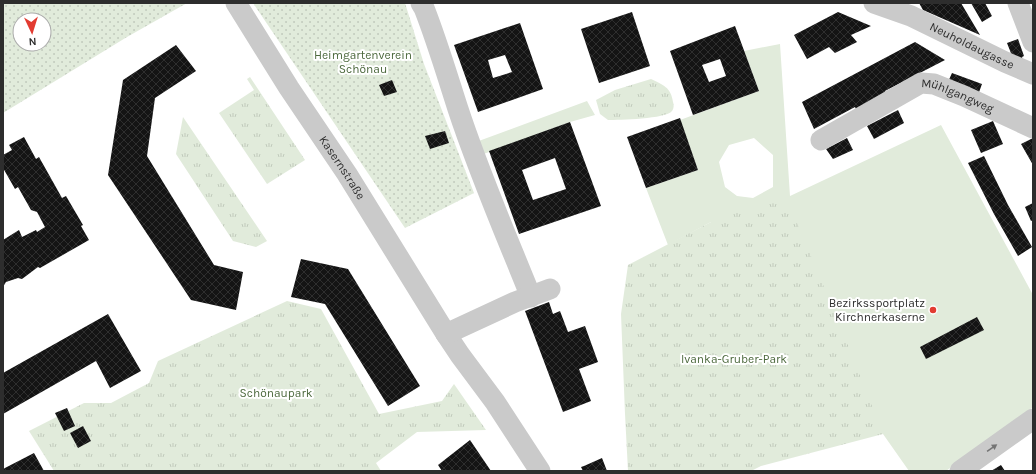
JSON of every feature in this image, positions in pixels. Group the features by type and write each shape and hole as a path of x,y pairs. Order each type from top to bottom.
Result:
{"street":[{"name":"Kasernstraße","path":"236,3 290,88 348,174 446,334 495,402 540,471"},
{"path":"421,3 439,45 458,110 531,297"},
{"name":"Neuholdaugasse","path":"874,3 908,9 1005,62 1033,74"},
{"path":"1018,3 1033,42"},
{"name":"Mühlgangweg","path":"820,140 921,83 934,84 964,96 1033,128"},
{"path":"446,334 514,302 550,289"},
{"path":"960,471 1033,420"}],"green space":[{"path":"3,3 187,3 127,37 3,113"},
{"name":"Heimgartenverein Schönau","path":"253,3 405,3 424,64 474,193 405,228"},
{"name":"Bezirkssportplatz Kirchnerkaserne","path":"780,44 790,196 941,125 1033,295 1033,407 946,471 909,471 883,434 711,222 668,245 646,188 698,170 680,120 759,91 744,51","holes":["754,138 773,155 773,187 753,198 737,196 725,187 719,162 729,145"]},
{"path":"250,77 305,160 267,184 219,113 254,90 247,79"},
{"path":"651,79 666,87 672,97 674,104 672,111 668,114 622,120 608,120 600,114 596,100 615,90"},
{"path":"587,101 595,115 570,122 481,155 476,142"},
{"path":"183,117 267,241 256,247 233,241 176,154"},
{"name":"Ivanka-Gruber-Park","path":"764,203 789,204 840,325 883,434 761,466 751,471 628,471 621,314 628,265 711,222"},
{"name":"Schönaupark","path":"287,301 321,309 379,414 442,401 454,384 486,430 417,432 376,463 381,471 54,471 29,431 84,403 111,403 149,383 158,361"}],"building":[{"path":"919,3 961,3 980,35 923,10"},
{"path":"971,3 985,3 992,16 982,22"},
{"path":"632,12 650,66 599,83 581,29"},
{"path":"838,12 871,26 851,35 857,42 835,53 829,47 807,59 794,35"},
{"path":"520,23 543,89 478,112 454,45","holes":["505,55 512,72 493,78 488,60"]},
{"path":"735,26 759,91 693,115 670,51","holes":["720,59 726,76 709,82 702,65"]},
{"path":"1018,39 1024,56 1022,57 1025,68 1014,61 1007,43"},
{"path":"915,42 945,60 885,91 887,97 858,113 855,107 814,129 802,102"},
{"path":"176,45 196,71 155,98 147,156 214,265 243,272 236,310 191,300 108,175 123,80"},
{"path":"952,73 982,84 978,95 947,84"},
{"path":"392,80 397,92 384,96 379,85"},
{"path":"898,110 904,123 874,139 867,126"},
{"path":"680,118 698,170 646,188 627,137"},
{"path":"993,121 1003,144 981,153 971,130"},
{"path":"570,122 601,206 519,234 489,151","holes":["555,158 566,189 533,200 522,170"]},
{"path":"445,131 449,143 430,149 425,136"},
{"path":"24,137 36,159 39,157 62,198 66,196 83,225 81,226 89,240 40,268 38,267 22,279 18,278 6,282 3,287 3,240 19,230 22,237 36,230 37,232 45,227 37,212 31,210 18,187 15,189 3,168 3,155 12,150 9,145"},
{"path":"847,138 853,150 833,159 826,149"},
{"path":"1033,138 1033,165 1021,144"},
{"path":"984,156 1008,205 1032,247 1018,256 994,214 968,163"},
{"path":"1033,203 1033,220 1031,221 1025,207"},
{"path":"301,259 348,269 420,386 388,406 325,304 291,297"},
{"path":"549,302 553,314 560,311 568,332 585,326 598,362 579,369 591,401 563,412 525,311"},
{"path":"108,314 141,371 110,388 96,361 3,414 3,373"},
{"path":"977,317 984,330 926,359 920,347"},
{"path":"67,408 75,426 64,431 55,413"},
{"path":"83,426 91,441 78,448 70,433"},
{"path":"470,440 491,471 442,471 438,465"},
{"path":"34,453 44,471 3,471 3,469"},
{"path":"602,458 607,471 583,471 581,467"},
{"path":"1001,465 1005,471 991,471"}],"place":[{"name":"Bezirkssportplatz Kirchnerkaserne","path":"933,310"}]}
